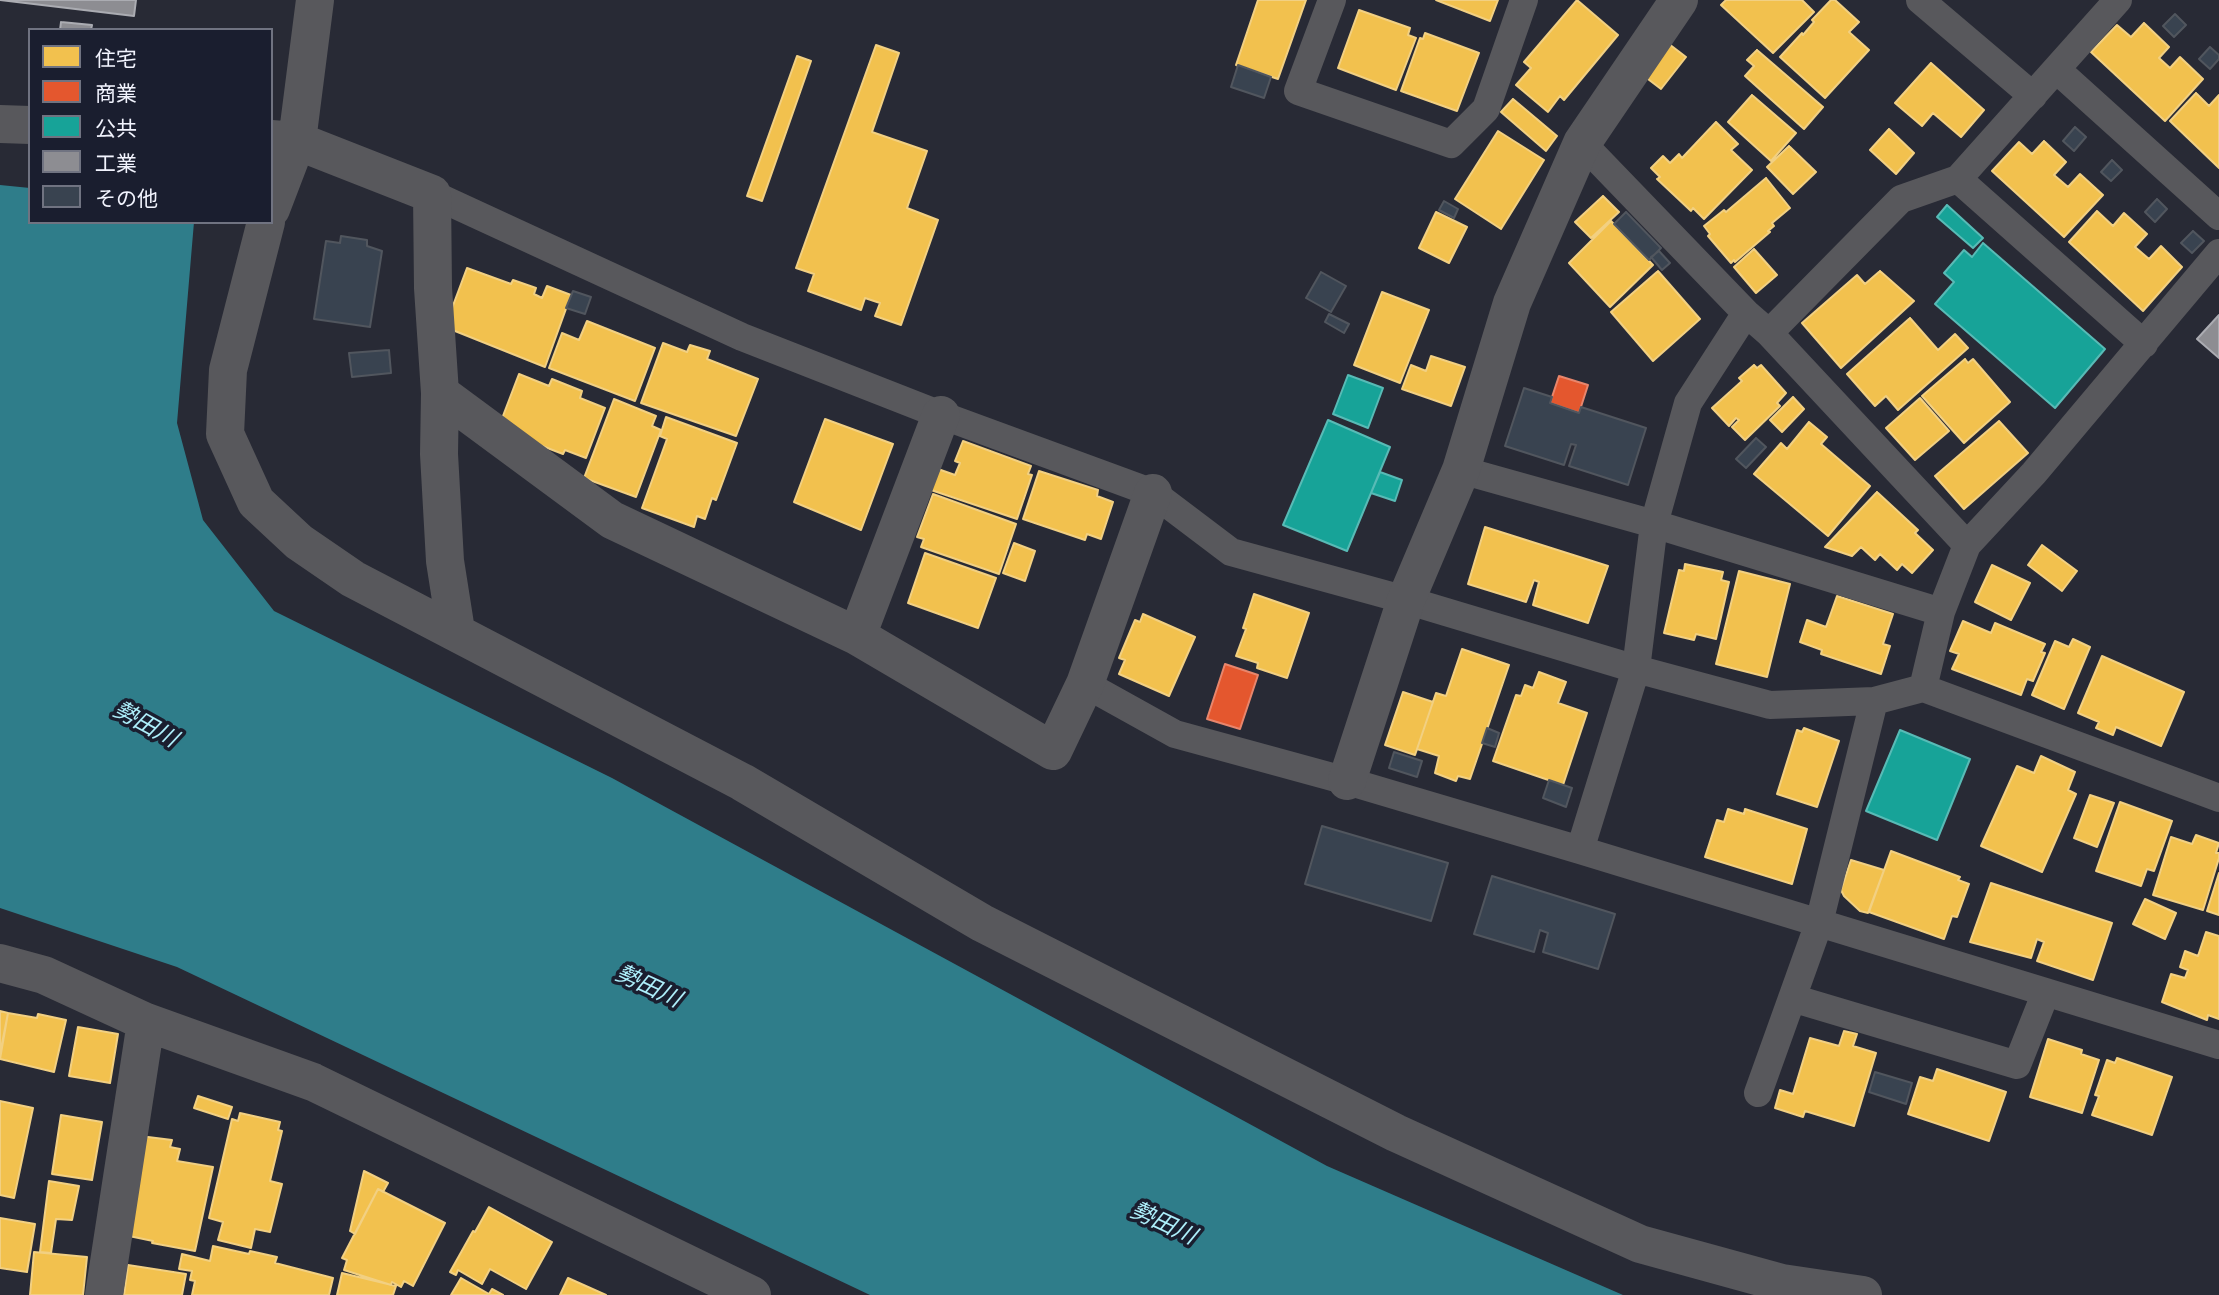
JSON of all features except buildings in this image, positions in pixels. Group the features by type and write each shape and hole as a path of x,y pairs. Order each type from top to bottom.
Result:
{"street":[{"path":"273,198 315,0"},
{"path":"1347,781 1406,600 1461,470 1512,303 1582,143 1679,0"},
{"path":"0,124 28,125"},
{"path":"284,140 432,194 433,288 440,393 439,454 445,561 456,631"},
{"path":"265,224 228,370 225,434 256,502 299,542 353,579 742,782 982,923 1396,1133 1640,1244 1783,1283 1863,1295"},
{"path":"440,393 612,520 857,636 1053,751 1086,684 1153,493"},
{"path":"857,636 941,415"},
{"path":"0,963 44,975 146,1023 313,1082 752,1295"},
{"path":"104,1295 146,1023"}],"lane":[{"path":"1332,0 1298,91 1451,144 1486,109 1524,0"},
{"path":"1920,0 2033,96"},
{"path":"1769,333 1900,199 1958,179 2118,0"},
{"path":"2057,70 2219,216"},
{"path":"1582,143 1746,313 1769,333 1967,545"},
{"path":"1958,179 2144,344"},
{"path":"432,194 743,337 941,415 1153,493 1231,552 1770,705 1874,701 1923,688 2219,798"},
{"path":"1923,688 1941,612 1967,545 2034,473 2219,253"},
{"path":"1580,850 1636,669 1654,524 1688,403 1746,313"},
{"path":"1461,470 1654,524 1941,612"},
{"path":"1086,684 1175,734 1347,781 1580,850 2219,1045"},
{"path":"1758,1093 1819,923 1874,701"},
{"path":"1792,998 2017,1065 2046,992"}],"water":[{"name":"勢田川","path":"0,185 28,188 28,224 194,224 177,423 203,520 274,611 612,778 1327,1166 1623,1295 870,1295 177,967 0,908"}]}
